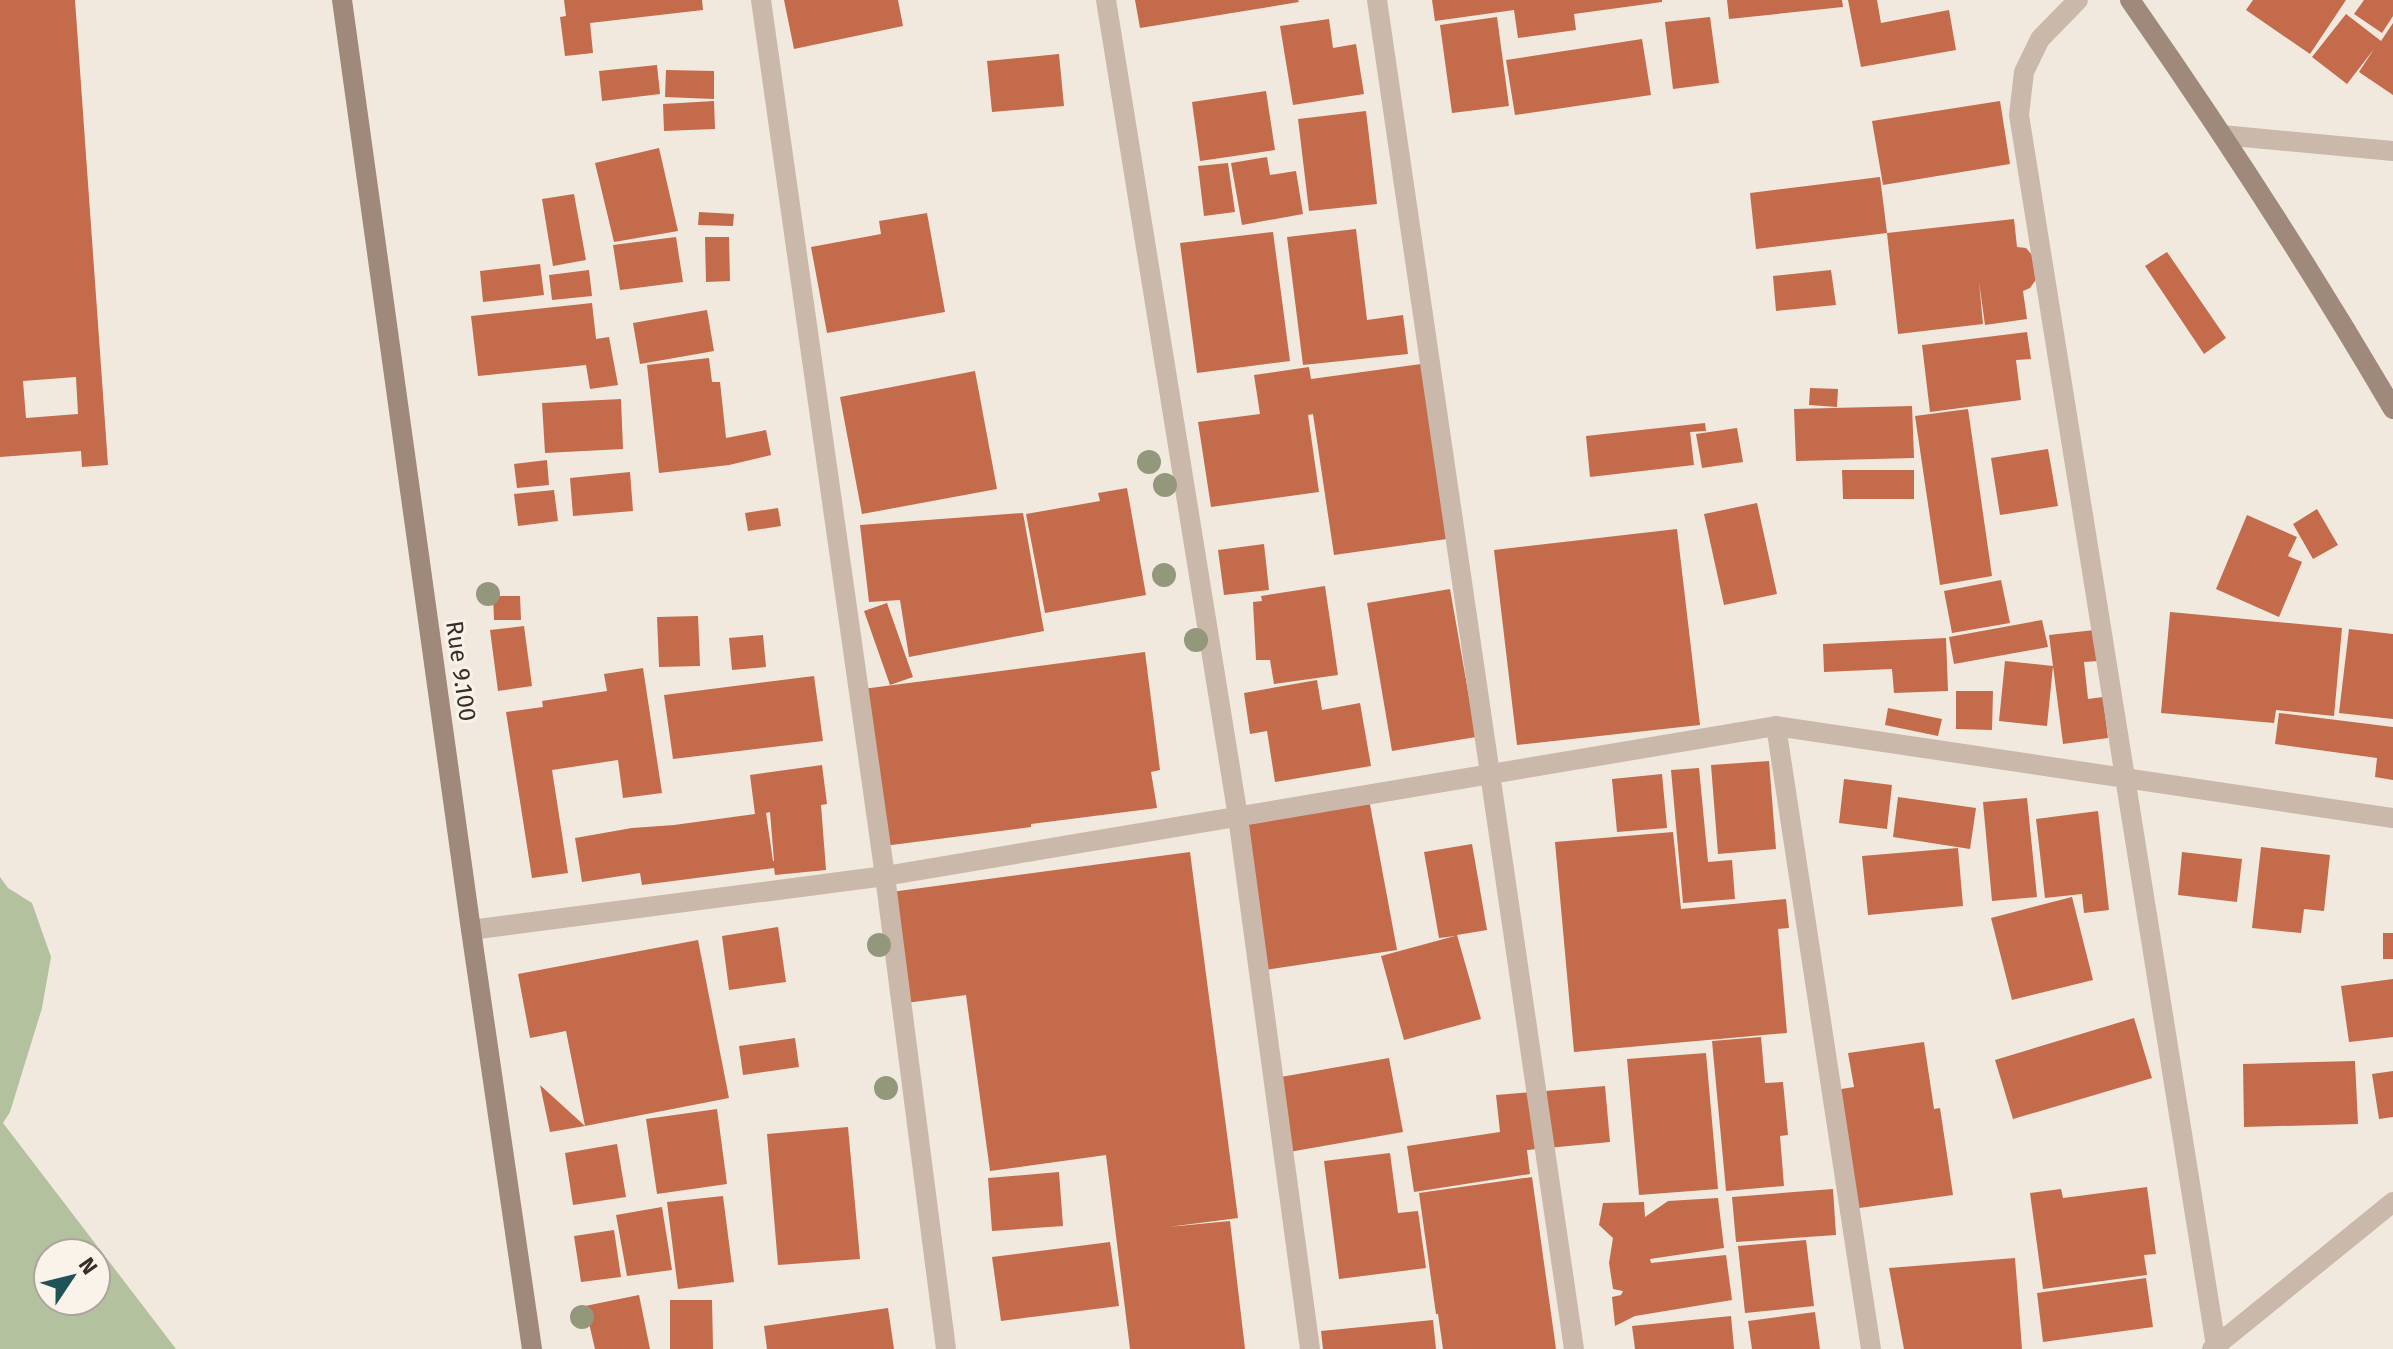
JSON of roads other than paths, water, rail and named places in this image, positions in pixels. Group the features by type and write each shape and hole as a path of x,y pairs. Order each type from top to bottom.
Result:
{"street":[{"name":"Rue 9.100","path":"342,0 532,1349"},
{"path":"761,0 885,876 946,1349"},
{"path":"1106,0 1238,817 1310,1349"},
{"path":"1377,0 1574,1349"},
{"path":"2078,0 2040,39 2024,72 2019,115 2216,1348"},
{"path":"2130,0 2222,135 2393,409"},
{"path":"2222,135 2393,151"},
{"path":"471,930 885,876 1776,726 2393,818"},
{"path":"1776,726 1871,1349"},
{"path":"2216,1348 2393,1202"}]}
